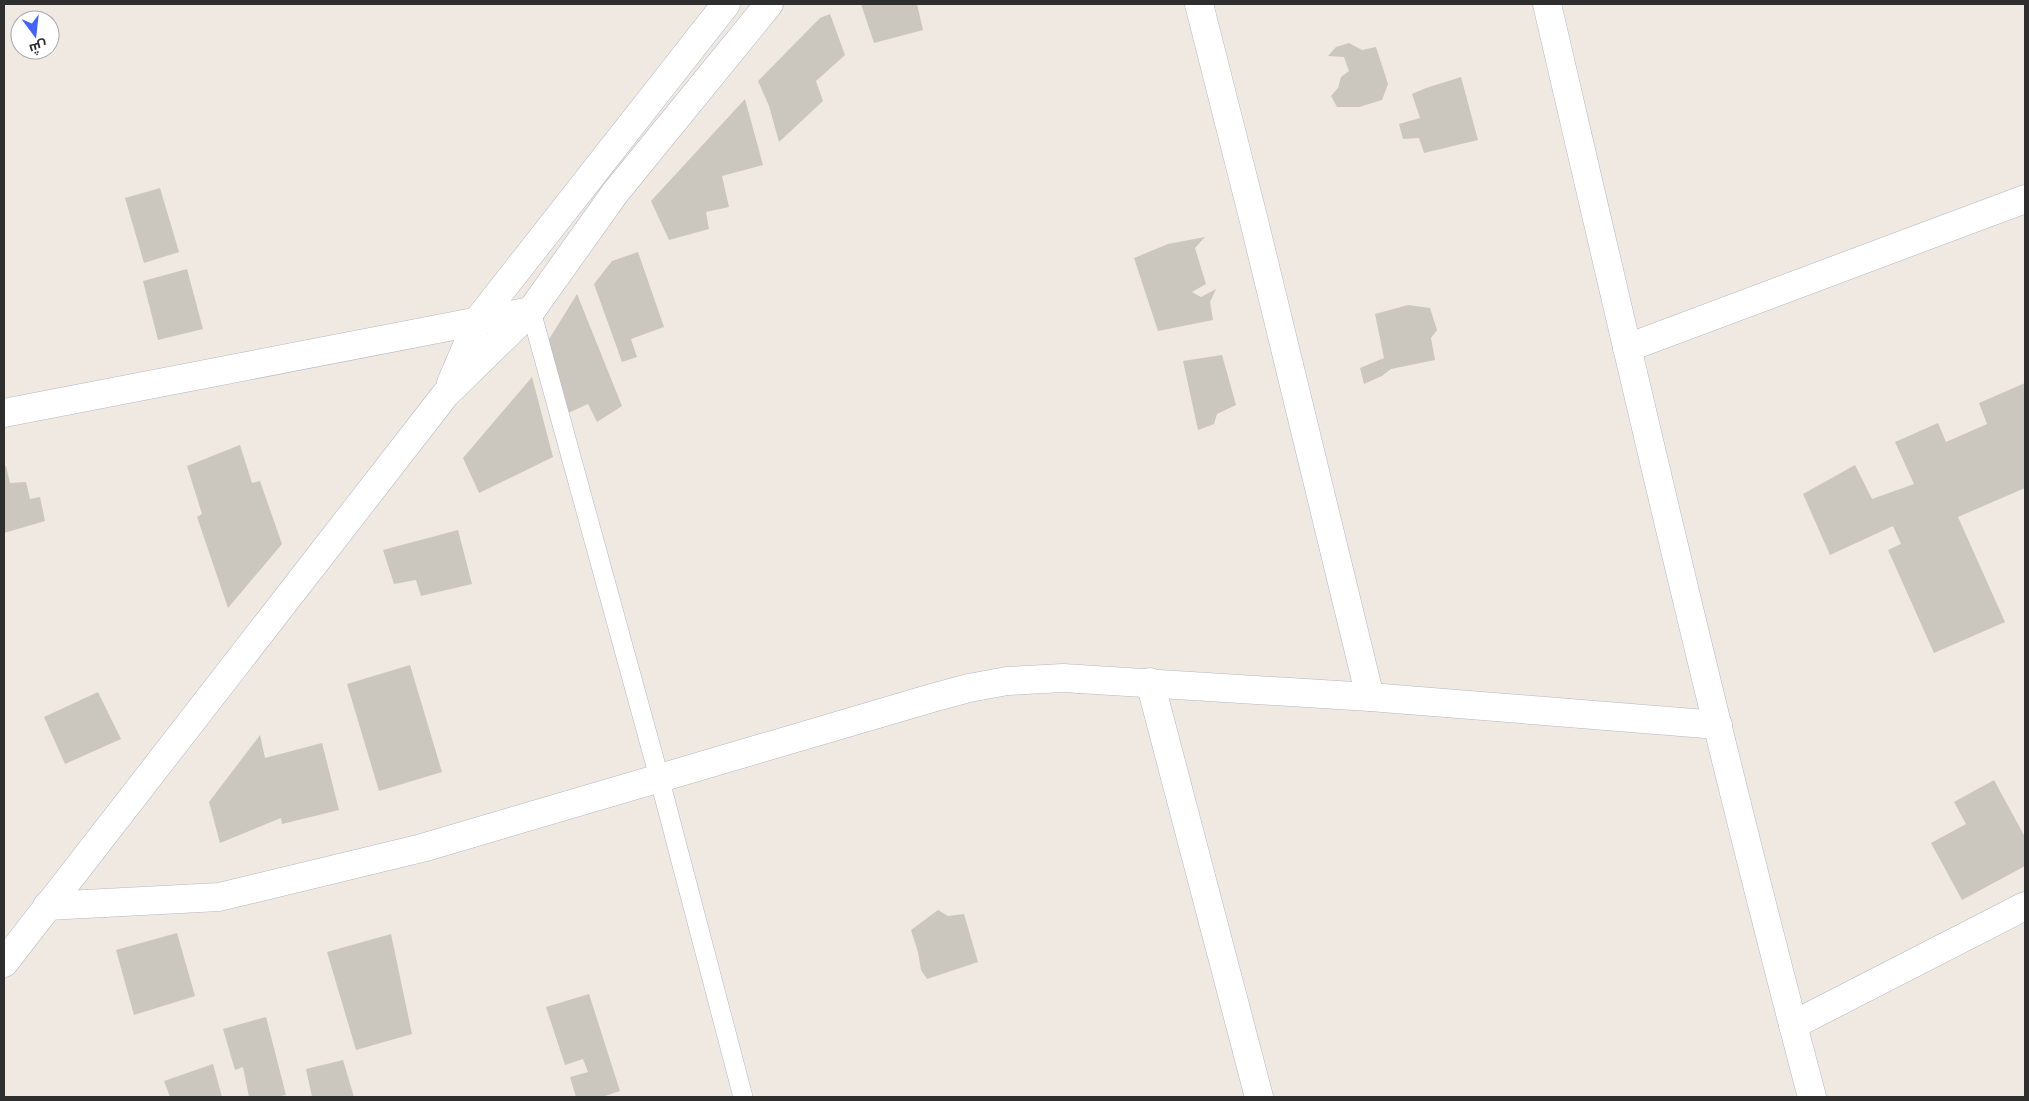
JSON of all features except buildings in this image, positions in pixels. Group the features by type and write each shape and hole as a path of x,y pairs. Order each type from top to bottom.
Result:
{"street":[{"path":"445,396 478,320 726,4"},
{"path":"4,963 445,396 531,310 615,193 769,4"},
{"path":"1199,4 1257,230 1370,697"},
{"path":"1547,4 1627,348 1718,725 1812,1097"},
{"path":"1627,348 2025,199"},
{"path":"4,413 531,310"},
{"path":"47,906 219,897 422,848 659,777 969,688 1007,681 1063,678 1150,682 1370,697 1718,725"},
{"path":"1150,682 1259,1097"},
{"path":"1793,1025 2025,906"}],"lane":[{"path":"531,310 659,777 743,1097"}]}
